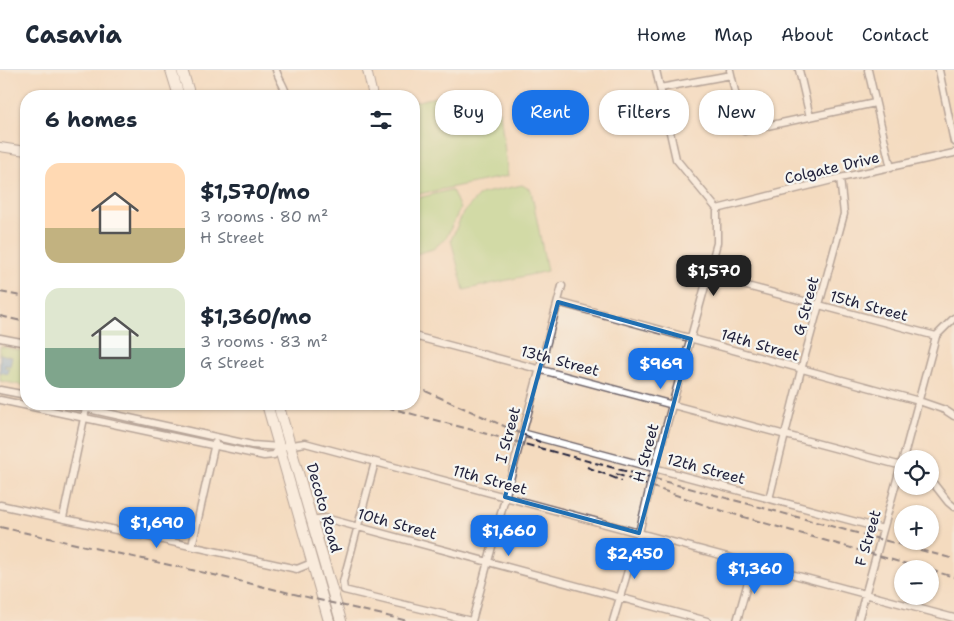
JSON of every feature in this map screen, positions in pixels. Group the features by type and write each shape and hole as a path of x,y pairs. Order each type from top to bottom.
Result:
{"main road":[{"path":"171,70 177,90"},
{"path":"182,70 188,90"},
{"name":"Decoto Road","path":"270,410 312,520 341,621"},
{"name":"Decoto Road","path":"279,410 285,446 312,563 329,621"}],"street":[{"path":"276,70 278,79 286,90"},
{"path":"367,70 372,90"},
{"path":"656,70 676,159 716,209"},
{"path":"799,70 810,117"},
{"path":"868,70 891,168"},
{"path":"939,70 954,142"},
{"path":"660,88 730,72 744,131 875,103"},
{"path":"0,147 20,150"},
{"name":"Colgate Drive","path":"716,209 840,178 954,153"},
{"name":"G Street","path":"769,499 801,370 844,214 840,178"},
{"name":"H Street","path":"613,621 639,533 717,243 716,209"},
{"name":"15th Street","path":"708,276 936,336"},
{"name":"I Street","path":"472,621 562,286"},
{"name":"14th Street","path":"558,302 919,401 945,410 954,416"},
{"path":"936,336 954,318"},
{"name":"F Street","path":"906,450 936,336"},
{"path":"0,338 20,342"},
{"name":"13th Street","path":"420,338 894,461"},
{"path":"0,390 20,394"},
{"name":"11th Street","path":"0,400 20,404"},
{"name":"11th Street","path":"47,410 264,456 274,455 285,446"},
{"path":"62,518 86,410"},
{"name":"11th Street","path":"104,410 252,445 285,446 305,443 954,618"},
{"name":"12th Street","path":"522,433 883,529"},
{"path":"192,546 216,436"},
{"path":"375,462 343,582 344,590 472,621"},
{"path":"939,490 954,507"},
{"name":"F Street","path":"858,621 894,491"},
{"path":"0,505 296,568 312,563"},
{"name":"10th Street","path":"312,520 325,518 707,621"},
{"path":"737,621 753,564"}],"highlighted area":[{"path":"558,302 691,339 639,533 505,497"}],"green space":[{"path":"483,86 484,90 466,90"},
{"path":"435,97 435,135 502,135 502,127 508,176 420,194 420,101"},
{"path":"522,185 531,190 547,271 464,290 451,240 463,213 480,194"},
{"path":"450,190 453,192 460,209 446,238 433,249 420,253 420,198"},
{"path":"0,346 20,351 20,385 0,381"}],"water":[{"path":"0,354 12,357 10,366 5,365 5,368 9,369 8,374 0,372"}],"railway":[{"path":"0,292 20,296"},
{"path":"0,316 20,321"},
{"path":"420,389 540,442"},
{"path":"397,410 954,559"},
{"path":"587,467 622,481"},
{"path":"616,474 716,509 894,560"},
{"path":"0,527 408,621"},
{"path":"939,573 954,577"}]}
